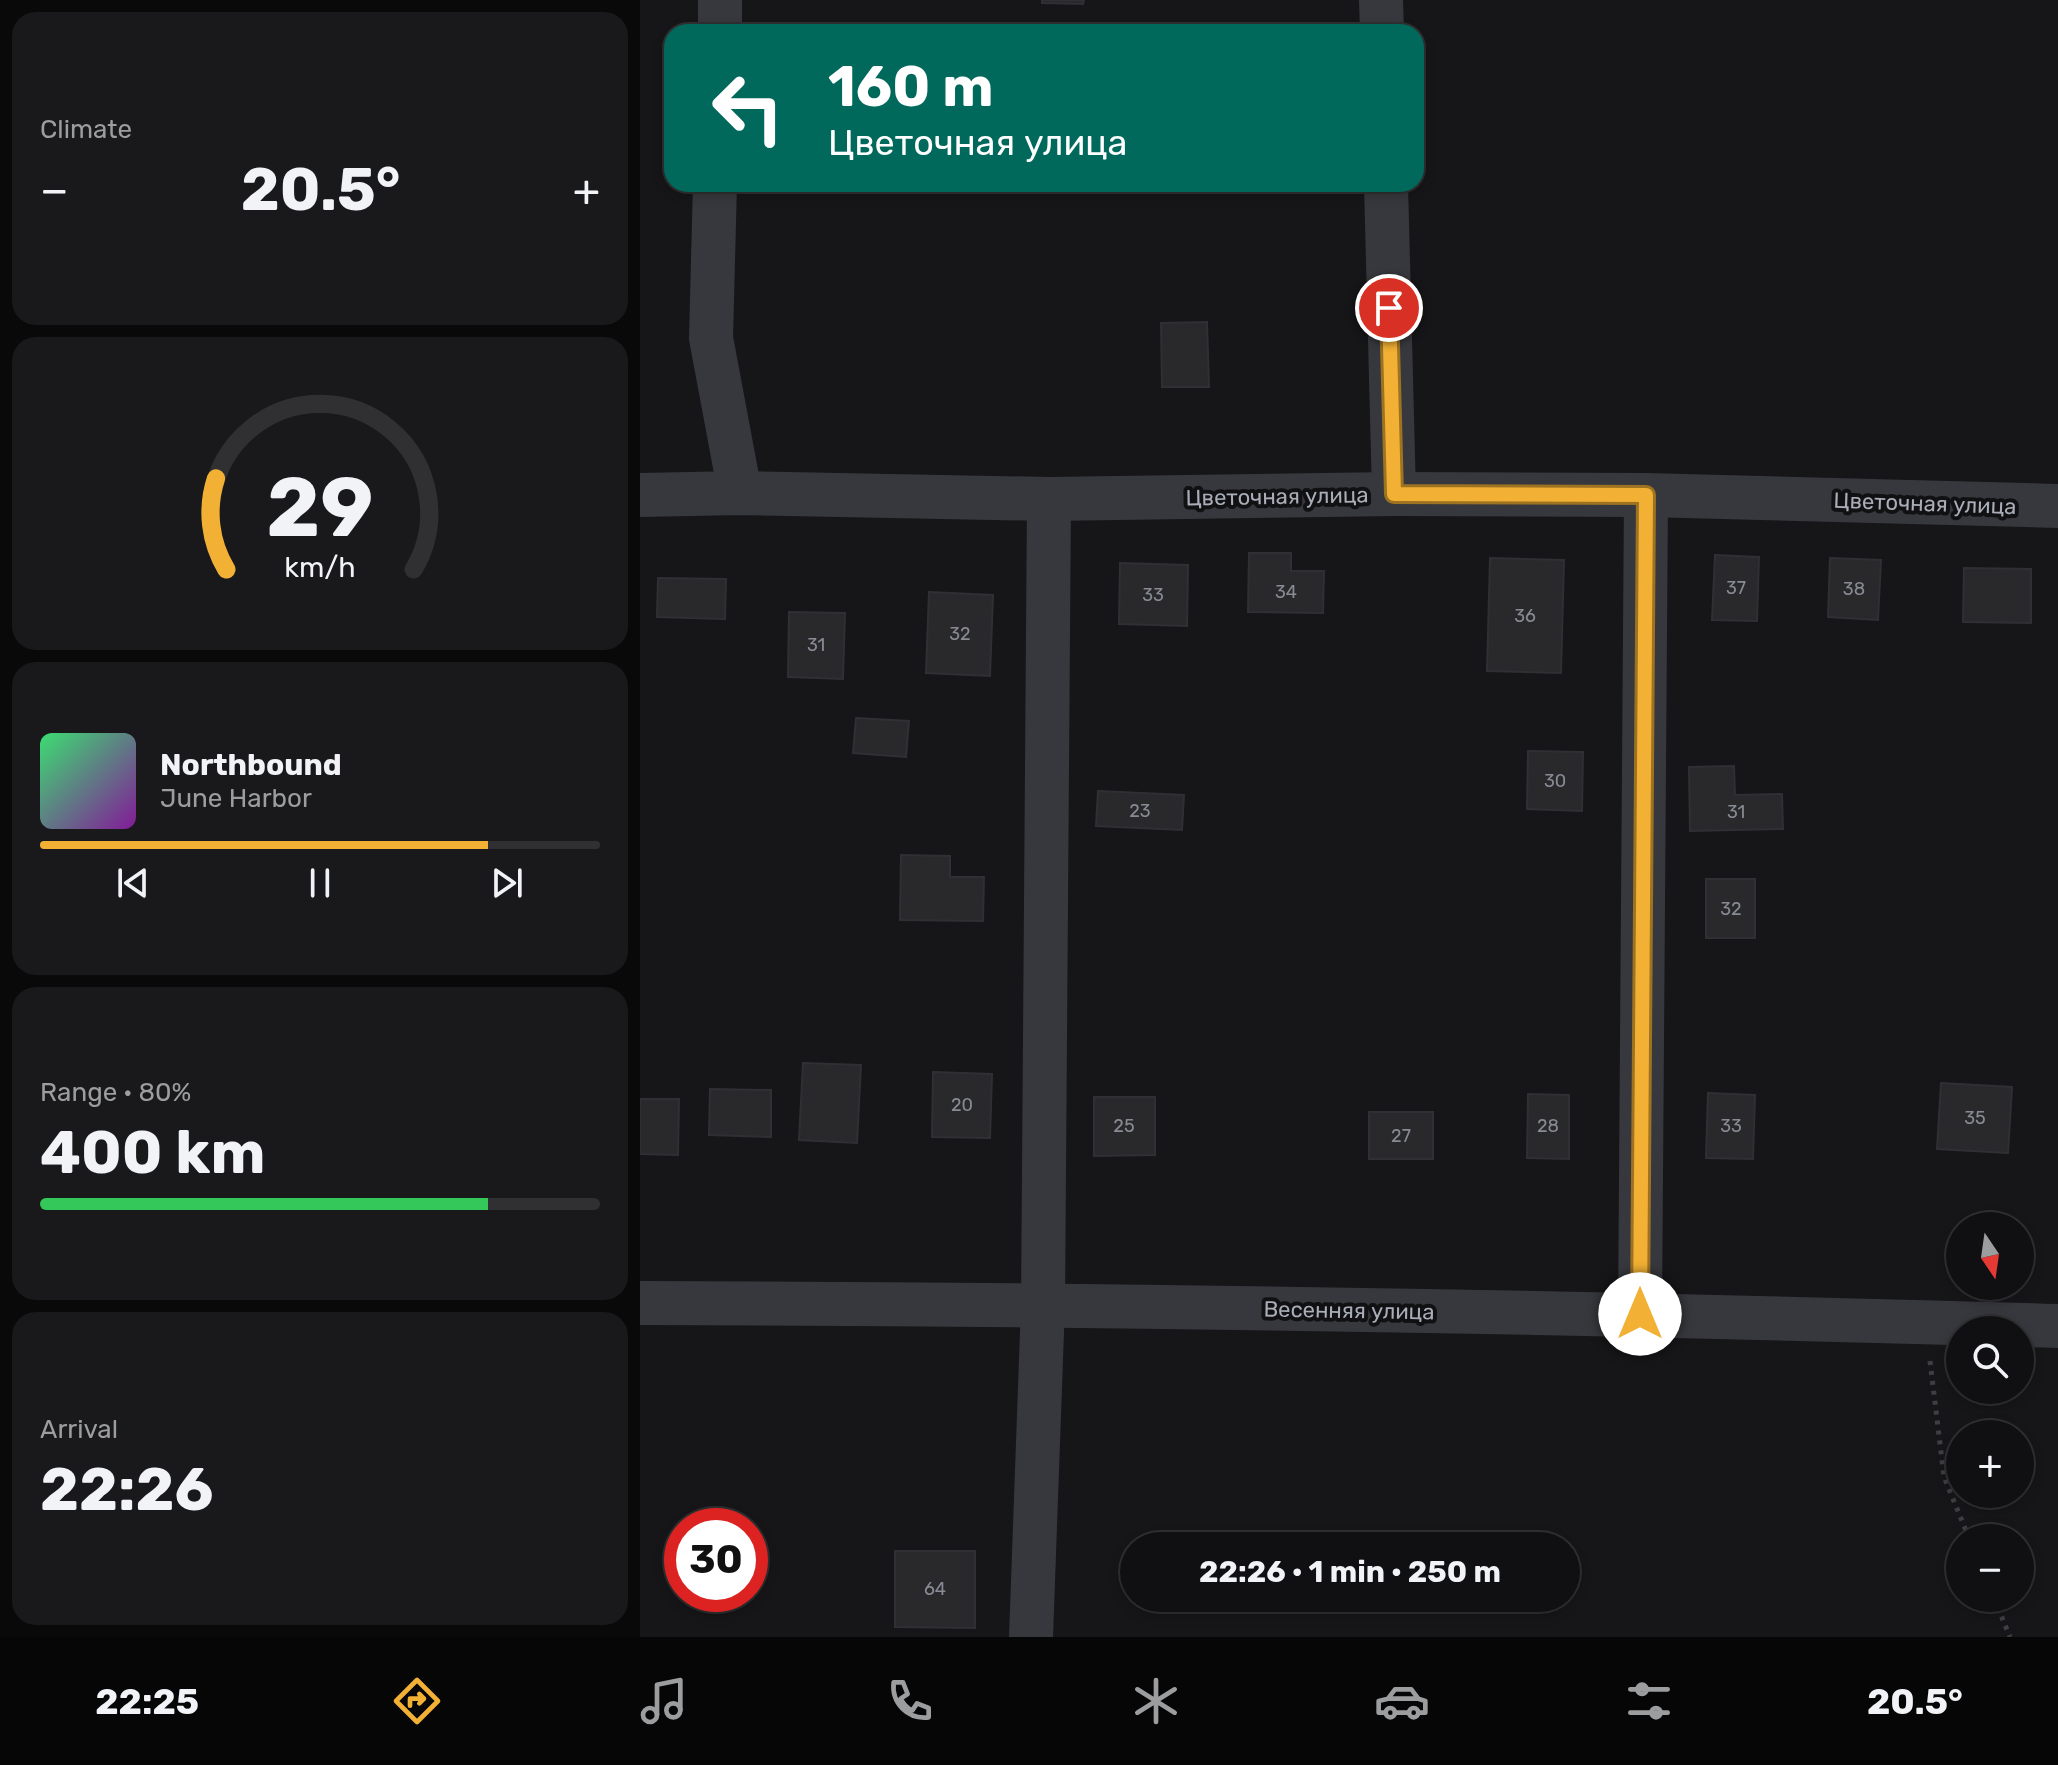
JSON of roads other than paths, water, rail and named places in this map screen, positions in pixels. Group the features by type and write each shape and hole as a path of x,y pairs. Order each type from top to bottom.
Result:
{"street":[{"path":"720,0 720,24"},
{"path":"1381,0 1382,24"},
{"path":"715,192 711,338 740,493"},
{"path":"1386,192 1394,494"},
{"name":"Цветочная улица","path":"640,495 740,493 1049,499 1394,494 1646,495 2058,506"},
{"path":"1640,1314 1646,495"},
{"path":"1031,1637 1043,1304 1049,499"},
{"name":"Весенняя улица","path":"640,1303 1043,1304 1640,1314 2058,1326"}]}
